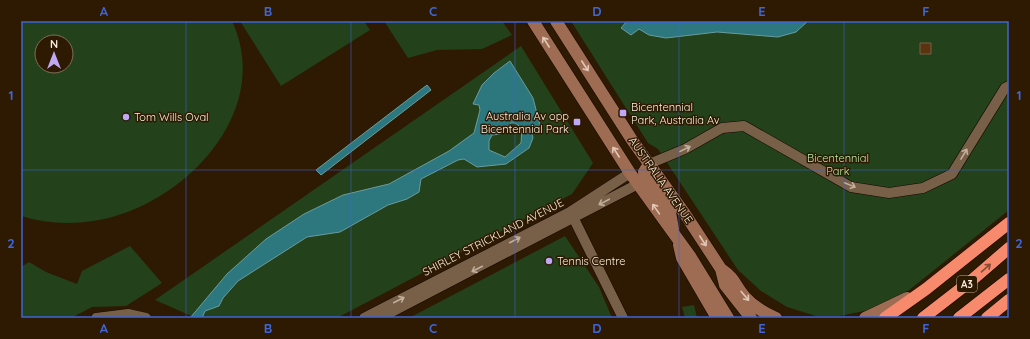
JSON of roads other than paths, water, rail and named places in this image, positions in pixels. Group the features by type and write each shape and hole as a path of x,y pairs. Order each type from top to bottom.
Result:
{"highway":[{"path":"885,318 926,289 1009,223"},
{"name":"A3","path":"923,318 972,280 1009,248"},
{"name":"A3","path":"959,318 1009,279"},
{"path":"987,318 1009,300"}],"main road":[{"name":"AUSTRALIA AVENUE","path":"533,21 630,173 690,256 728,318"},
{"name":"AUSTRALIA AVENUE","path":"556,21 649,164 685,214 721,269 725,285 750,318"},
{"path":"649,164 644,172 670,212 682,258 717,318"},
{"path":"721,269 732,277 744,296 752,304 776,318"},
{"path":"865,318 926,289"}],"street":[{"path":"649,164 685,149 722,128 744,126 851,187 889,193 923,188 952,174 1005,88 1009,86"},
{"name":"SHIRLEY STRICKLAND AVENUE","path":"380,318 572,215 630,173"},
{"name":"SHIRLEY STRICKLAND AVENUE","path":"364,318 638,184"},
{"path":"572,215 623,318"},
{"path":"96,318 128,314 146,318"}],"water":[{"path":"627,21 808,21 796,32 778,37 717,32 666,38 649,35 639,29 631,35 621,28"},
{"path":"510,61 533,98 540,125 531,128 533,138 529,148 506,164 477,167 464,159 458,160 421,179 419,192 407,199 388,205 340,232 307,237 238,281 223,298 219,306 205,311 202,318 190,318 227,274 266,239 304,214 343,195 389,184 449,151 474,133 480,110 479,105 473,104 482,85 494,73","holes":["511,123 515,123 522,128 521,143 505,157 489,150 489,141 492,135 500,134"]},
{"path":"427,85 431,90 321,175 316,170"}],"place":[{"name":"Bicentennial Park, Australia Av","path":"623,113"},
{"name":"Tom Wills Oval","path":"126,117"},
{"name":"Australia Av opp Bicentennial Park","path":"577,122"},
{"name":"Tennis Centre","path":"549,261"}],"park label":[{"name":"Bicentennial Park","path":"838,164"}]}
